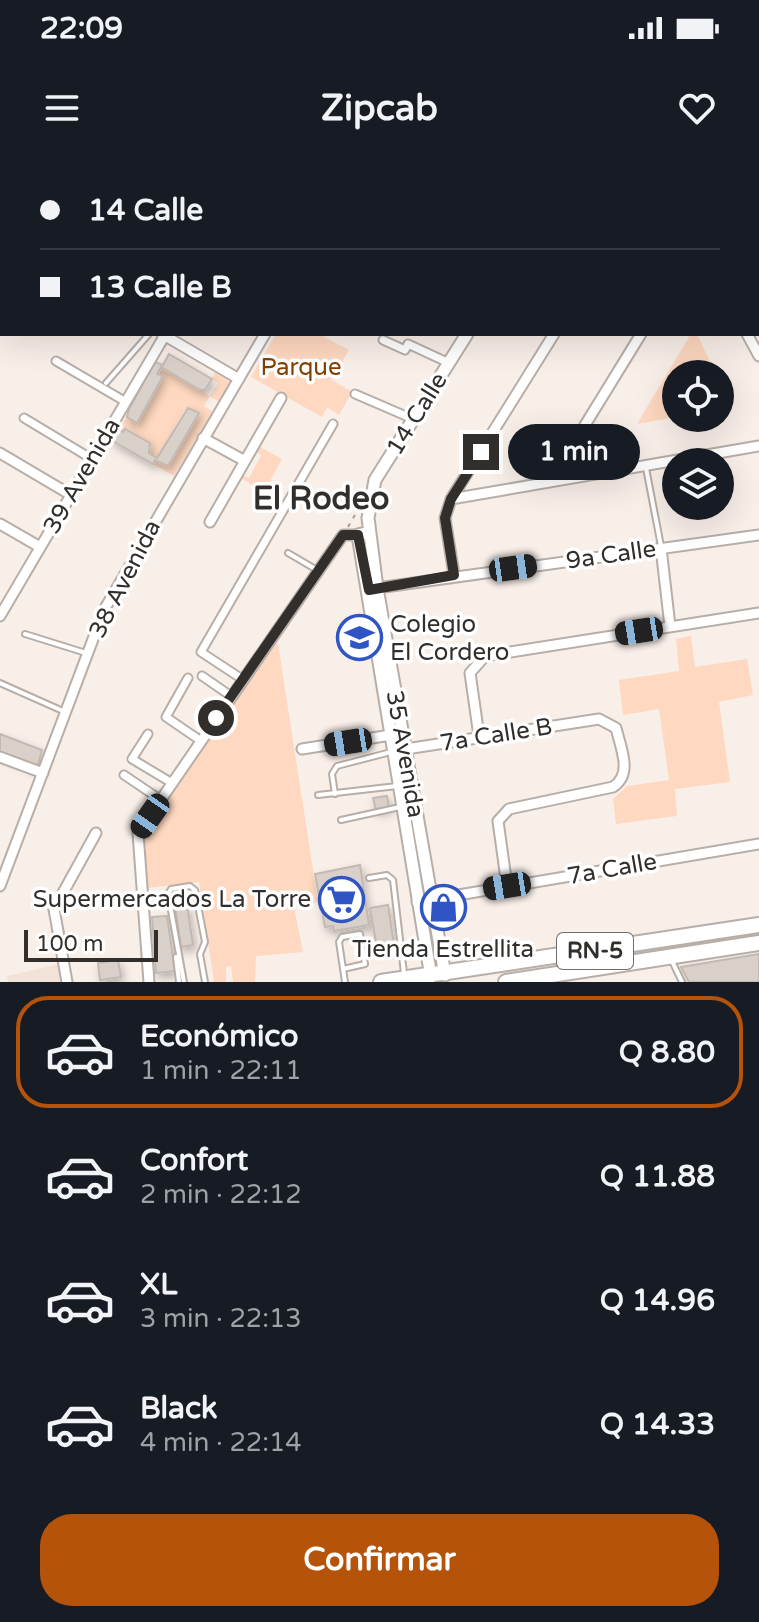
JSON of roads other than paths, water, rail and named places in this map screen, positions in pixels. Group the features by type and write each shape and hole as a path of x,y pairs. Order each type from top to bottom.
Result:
{"main road":[{"name":"RN-5","path":"381,982 438,976 759,925"},
{"name":"RN-5","path":"506,982 759,943"}],"street":[{"name":"39 Avenida","path":"0,614 162,336"},
{"path":"165,336 239,379"},
{"name":"38 Avenida","path":"0,886 104,610 264,336"},
{"name":"14 Calle","path":"364,533 375,480 449,363 462,336"},
{"path":"454,575 445,518 451,499 553,336"},
{"path":"550,482 640,336"},
{"path":"748,336 759,356"},
{"path":"383,340 405,350 408,344 449,363"},
{"path":"56,361 126,402"},
{"path":"355,394 413,419"},
{"path":"210,522 281,398"},
{"path":"24,418 92,459"},
{"path":"242,679 201,652 333,424"},
{"path":"203,438 245,461"},
{"path":"451,499 759,446"},
{"path":"0,453 71,495"},
{"path":"0,524 40,547"},
{"path":"149,982 138,835 343,535 364,533"},
{"name":"35 Avenida","path":"364,533 399,750 430,899 438,976"},
{"name":"9a Calle","path":"373,589 454,575 759,535"},
{"path":"661,548 670,626"},
{"name":"35 Avenida","path":"373,589 391,735 399,750 399,786 417,902 438,976"},
{"path":"479,736 470,673 485,656 759,613"},
{"path":"202,676 231,696"},
{"path":"188,678 166,717 201,741"},
{"name":"7a Calle B","path":"399,750 599,719 616,728 625,771 621,782 613,787 509,809 498,821 507,886"},
{"path":"148,734 132,759 172,783"},
{"path":"302,749 391,735"},
{"path":"0,757 43,773"},
{"path":"124,775 161,800"},
{"path":"67,982 54,909 96,833"},
{"name":"7a Calle","path":"417,902 759,844"}],"lane":[{"path":"106,383 147,336"},
{"path":"646,466 661,548"},
{"path":"288,553 319,571"},
{"path":"25,634 89,654"},
{"path":"0,683 66,712"},
{"path":"335,794 332,774 337,766 399,750"},
{"path":"318,795 399,786"},
{"path":"341,820 403,806"},
{"path":"369,878 387,875 393,880 405,979"},
{"path":"181,981 168,894 171,889 190,886 195,890 205,942 200,954 205,982"},
{"path":"343,969 366,962 360,934 340,939 343,969 345,982"},
{"path":"176,957 181,981"},
{"path":"671,957 682,982"},
{"path":"172,982 181,981"}],"place":[{"name":"Colegio El Cordero","path":"359,638"},
{"name":"Supermercados La Torre","path":"342,899"},
{"name":"Tienda Estrellita","path":"443,907"}],"district":[{"name":"El Rodeo","path":"321,499"}],"park label":[{"name":"Parque","path":"301,367"}]}
